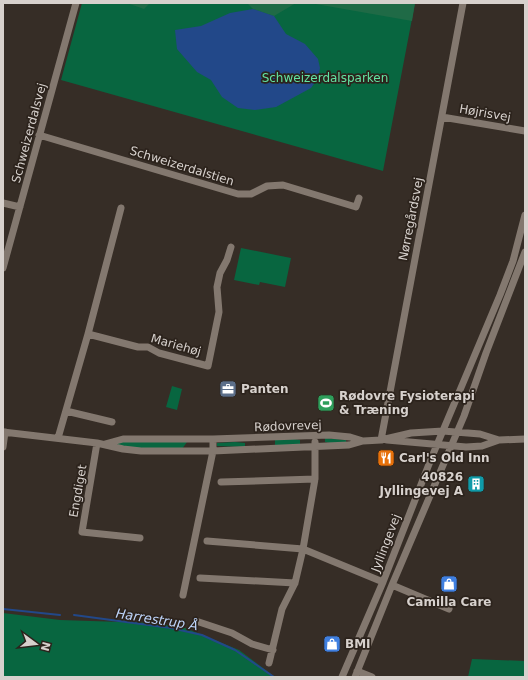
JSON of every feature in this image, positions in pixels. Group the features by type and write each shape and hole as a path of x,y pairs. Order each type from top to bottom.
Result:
{"street":[{"name":"Schweizerdalsvej","path":"3,268 76,3"},
{"name":"Nørregårdsvej","path":"381,440 463,3"},
{"name":"Højrisvej","path":"442,117 525,131"},
{"name":"Schweizerdalstien","path":"39,135 238,194 251,194 267,186 283,185 356,207 359,198"},
{"path":"3,202 20,207"},
{"path":"58,438 88,334 121,208"},
{"name":"Jyllingevej","path":"342,677 383,582 443,430 500,295 513,261 525,215"},
{"name":"Mariehøj","path":"88,334 138,347 148,347 159,353 208,366 219,312 217,287 220,273 227,260 231,247"},
{"name":"Jyllingevej","path":"372,677 356,674 457,432 525,252"},
{"path":"66,411 112,422"},
{"name":"Rødovrevej","path":"381,440 411,433 443,430 480,434 500,440"},
{"name":"Rødovrevej","path":"4,432 105,444 123,449 142,451 213,451 349,445 363,441 381,440 466,447 482,446 500,440 525,439"},
{"path":"3,447 4,432"},
{"name":"Rødovrevej","path":"105,444 123,439 213,440 329,435 350,437 363,441"},
{"path":"270,663 282,609 295,584 303,549 315,480 316,446 314,436"},
{"path":"183,595 213,451 213,440"},
{"name":"Engdiget","path":"97,443 82,532 140,538"},
{"path":"221,482 315,480"},
{"path":"207,541 303,549 383,582"},
{"path":"200,578 295,584"},
{"name":"Jyllingevej","path":"392,586 449,609"},
{"path":"196,621 232,633 252,644 273,650"}],"green space":[{"name":"Schweizerdalsparken","path":"82,3 415,3 383,171 61,80"},
{"path":"127,3 150,3 144,9"},
{"path":"247,3 296,3 274,16 253,9"},
{"path":"310,3 415,3 412,21"},
{"path":"241,248 291,258 285,287 260,282 259,285 234,280"},
{"path":"172,386 182,389 177,410 166,407"},
{"path":"325,438 346,440 346,443 335,444 325,442"},
{"path":"275,440 300,440 300,444 275,446"},
{"path":"116,442 187,442 182,449 128,448 116,445"},
{"path":"217,443 245,443 245,447 217,446"},
{"path":"3,613 60,620 153,623 185,628 239,650 275,677 3,677"},
{"path":"472,659 525,661 525,677 468,677"}],"water":[{"path":"253,9 274,16 286,34 305,44 318,59 320,68 318,78 311,88 276,107 255,110 238,108 222,97 211,80 197,72 177,49 175,30 201,26 230,13"}],"waterway":[{"name":"Harrestrup Å","path":"3,609 60,615"},
{"name":"Harrestrup Å","path":"74,615 171,628 202,635 235,650 274,677"}],"place":[{"name":"Panten","path":"228,389"},
{"name":"Rødovre Fysioterapi & Træning","path":"326,403"},
{"name":"Carl's Old Inn","path":"386,458"},
{"name":"40826 Jyllingevej A","path":"476,484"},
{"name":"Camilla Care","path":"449,584"},
{"name":"BMI","path":"332,644"}]}
